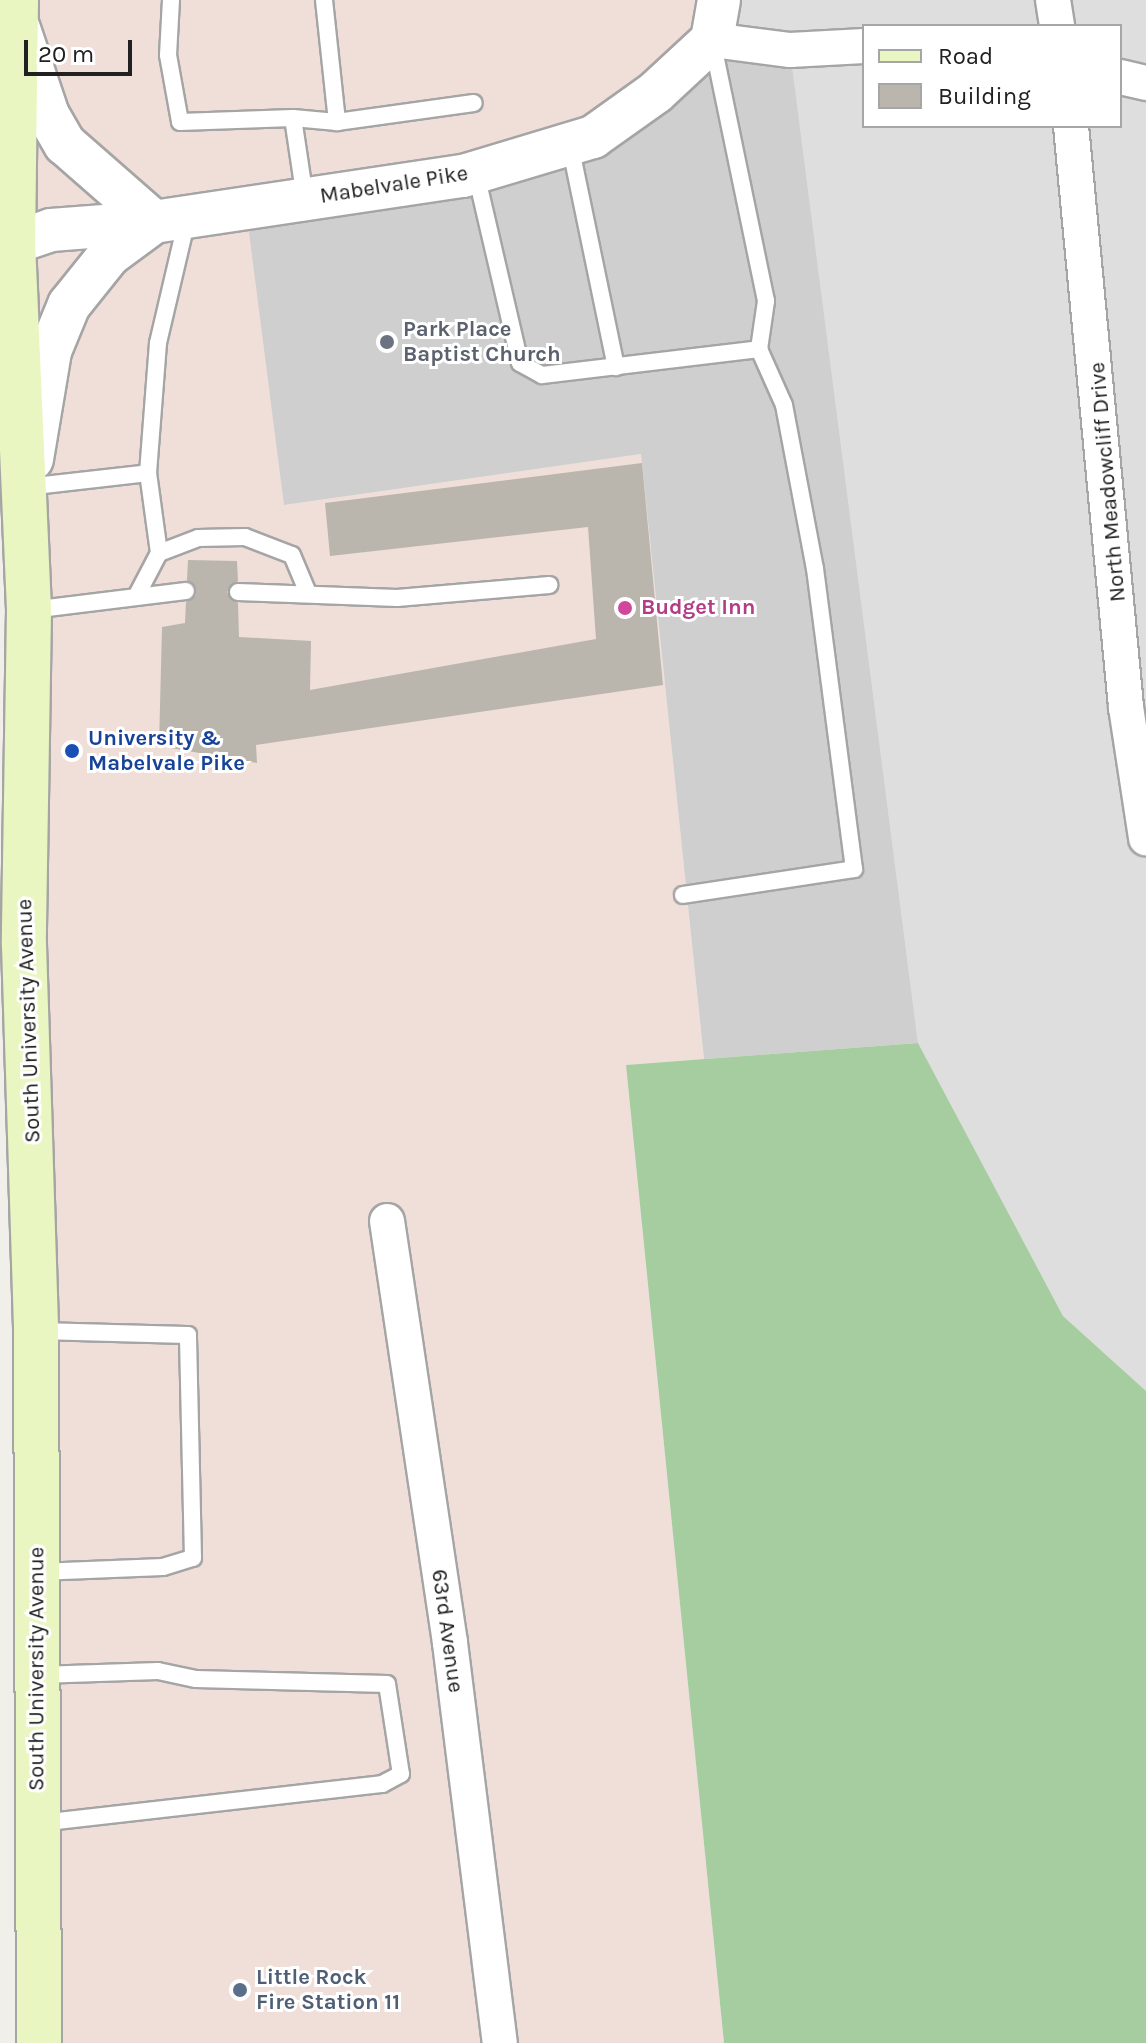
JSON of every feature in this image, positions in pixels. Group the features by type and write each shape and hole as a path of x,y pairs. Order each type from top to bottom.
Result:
{"main road":[{"name":"South University Avenue","path":"16,9 6,243 29,610 24,945 36,1331 35,1676 39,2043"}],"street":[{"path":"1053,0 1057,24"},
{"path":"16,9 48,115 65,144 171,220 109,255 69,305 50,351 23,487"},
{"path":"716,20 790,50 862,46"},
{"name":"Mabelvale Pike","path":"6,243 51,230 171,220 476,173 569,145 593,137 656,92 716,20"},
{"path":"1122,77 1146,83"},
{"name":"North Meadowcliff Drive","path":"1071,128 1086,232 1126,707 1146,838"},
{"name":"63rd Avenue","path":"387,1221 450,1643 500,2043"}],"lane":[{"path":"171,0 168,55 180,122 293,118 337,122 474,103"},
{"path":"324,0 337,122"},
{"path":"683,895 854,869 815,569 784,405 759,349 766,301 716,20"},
{"path":"293,118 305,199"},
{"path":"569,145 616,367"},
{"path":"476,173 520,363 542,375 759,349"},
{"path":"137,595 159,553 148,473 171,220"},
{"path":"23,487 148,473"},
{"path":"159,553 198,538 245,537 292,555 308,593"},
{"path":"238,592 397,598 549,585"},
{"path":"29,610 186,591"},
{"path":"36,1331 188,1335 193,1558 163,1567 37,1573"},
{"path":"35,1676 158,1671 196,1679 387,1684 401,1774 382,1784 39,1823"}],"shaded area":[{"path":"11,0 719,0 284,505 641,454 704,1059 626,1065 724,2043 36,2043"},
{"path":"719,0 1146,0 1146,1391 1063,1316 918,1043 790,51 712,40"},
{"path":"712,40 790,50 918,1043 704,1059 641,454 284,505 246,209 511,164"}],"green space":[{"path":"918,1043 1063,1316 1146,1391 1146,2043 724,2043 626,1065"}],"building":[{"name":"Budget Inn","path":"642,463 663,685 256,745 257,763 159,746 162,627 185,623 186,602 196,595 187,580 188,560 237,561 238,581 227,592 238,603 239,637 311,641 310,690 596,639 588,527 330,556 325,503"}],"place":[{"name":"Park Place Baptist Church","path":"387,342"},
{"name":"Budget Inn","path":"625,608"},
{"name":"University & Mabelvale Pike","path":"72,751"},
{"name":"Little Rock Fire Station 11","path":"240,1990"}]}
